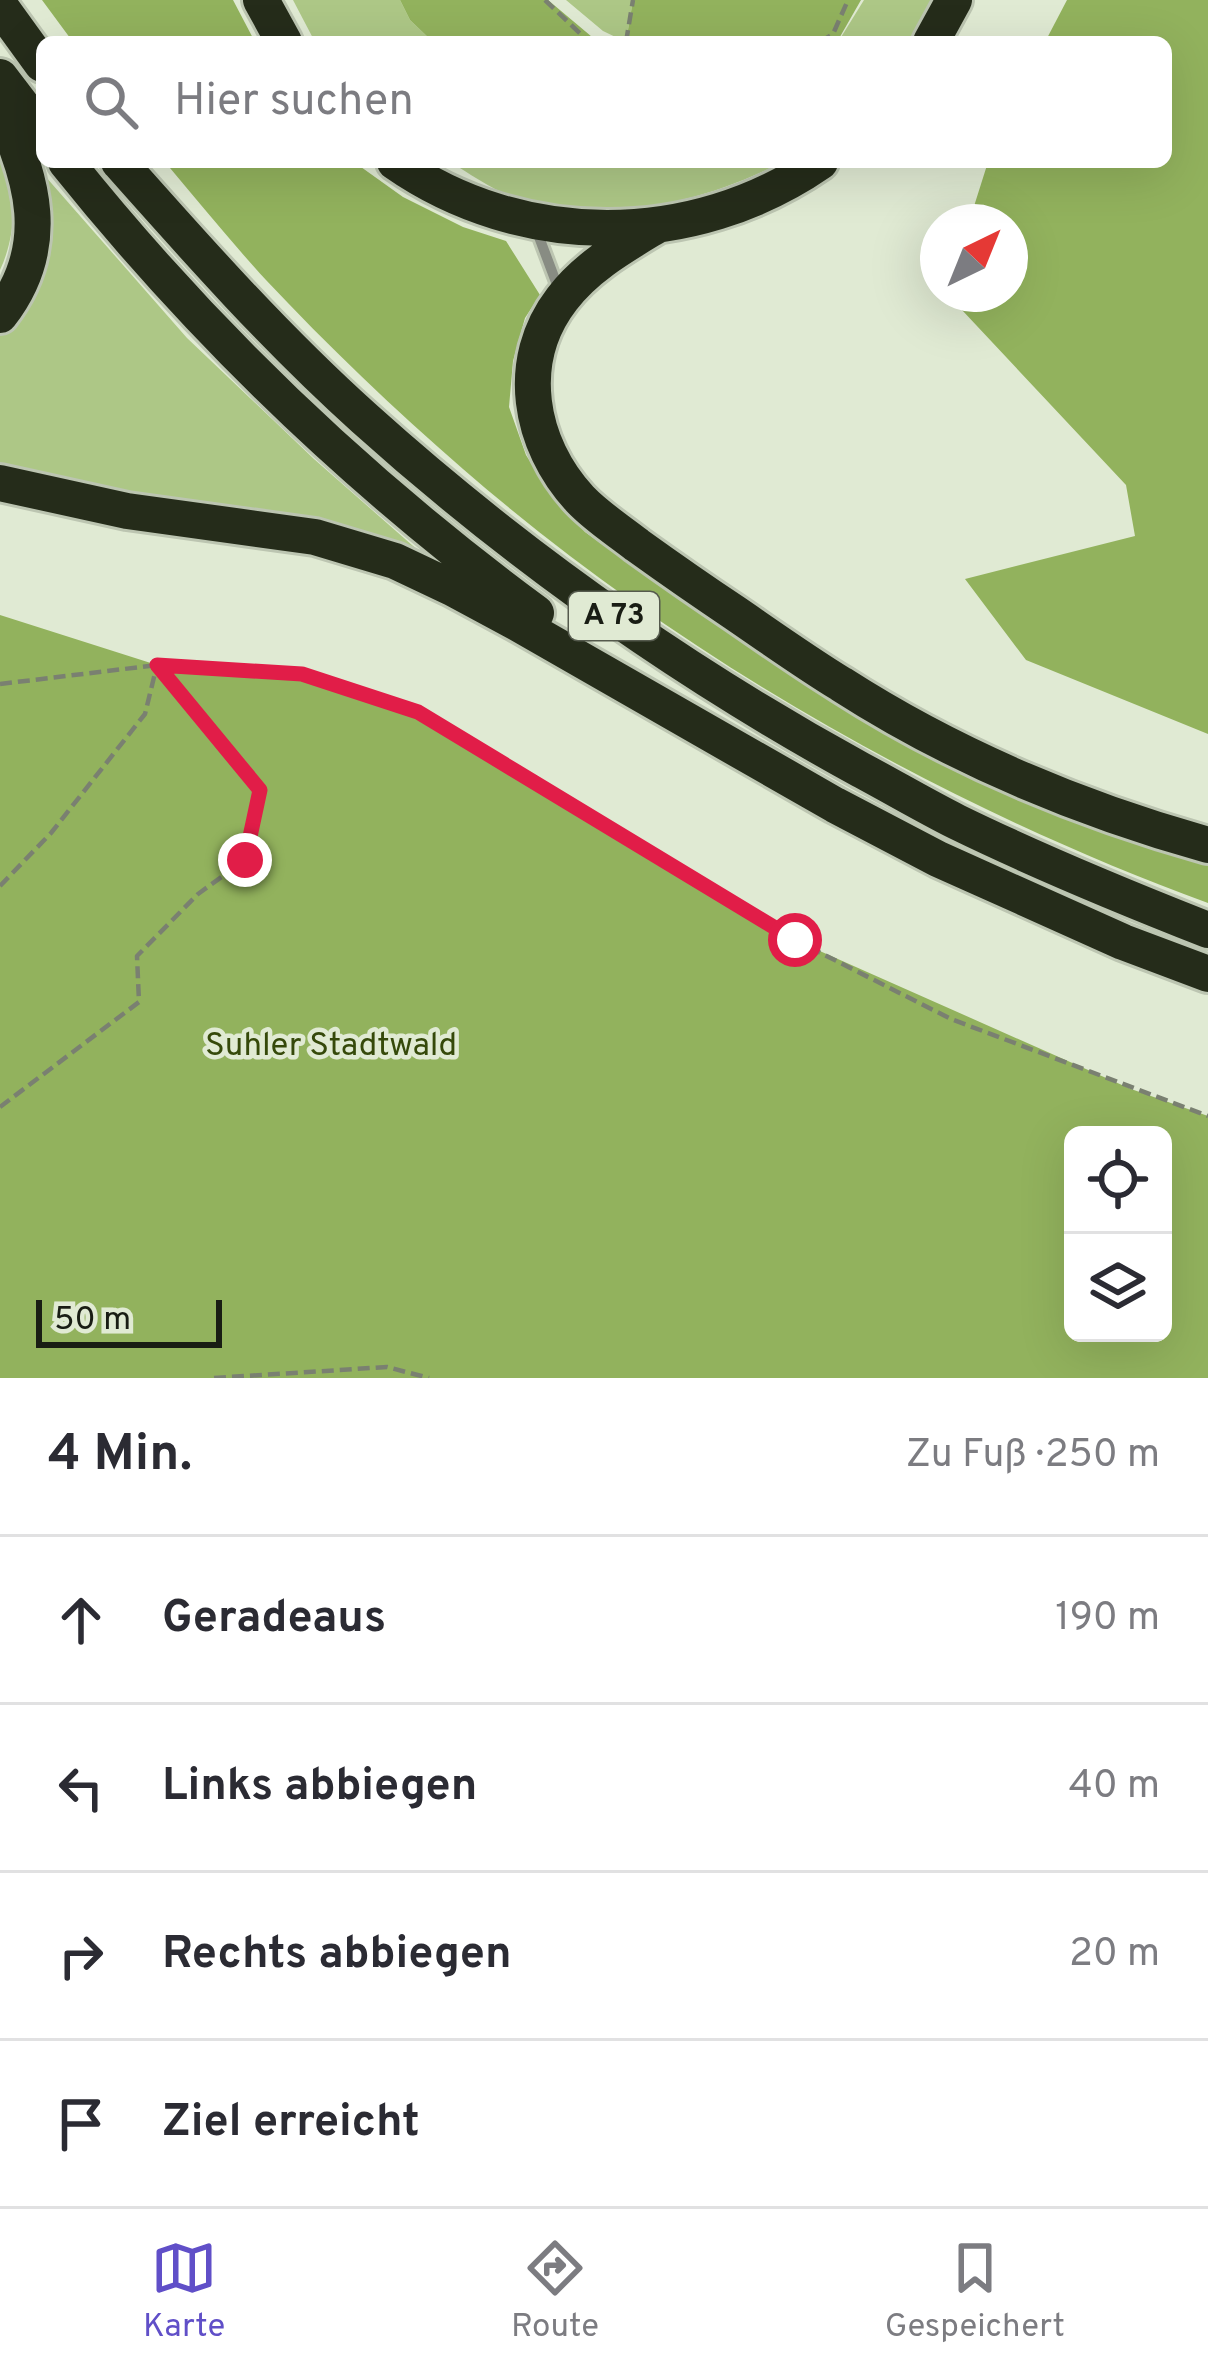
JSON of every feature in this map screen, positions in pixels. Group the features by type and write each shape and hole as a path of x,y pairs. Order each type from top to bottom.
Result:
{"highway":[{"path":"261,0 281,36"},
{"path":"934,36 954,0"},
{"path":"0,6 36,56"},
{"path":"0,77 36,124"},
{"path":"0,108 23,159 33,215 25,264 0,315"},
{"name":"A 73","path":"71,168 211,327 340,454 449,546 620,674 722,740 938,859 1123,942 1208,974"},
{"name":"A 73","path":"124,168 235,293 365,419 504,535 614,616 791,731 956,821 1208,930"},
{"path":"405,168 454,196 533,222 590,229 656,226 734,207 810,168"},
{"path":"656,226 599,263 562,299 545,327 534,372 536,421 568,485 599,517 679,575 841,684 920,730 1047,790 1208,845"},
{"path":"0,483 127,511 315,537 395,561 469,597 722,740"}],"lane":[{"path":"533,222 562,299"}],"path":[{"path":"545,0 583,36"},
{"path":"627,36 633,0"},
{"path":"830,36 848,0"},
{"path":"0,684 157,665 302,674 418,712 795,940 952,1019 1208,1116"},
{"path":"0,886 51,833 145,714 157,665"},
{"path":"0,1107 140,1002 137,956 198,894 245,860 260,790 157,665"},
{"path":"214,1378 387,1367 430,1378"}],"green space":[{"path":"42,0 233,0 252,36 69,36"},
{"path":"293,0 400,0 410,20 427,36 312,36"},
{"path":"400,0 548,0 591,36 427,36 410,20"},
{"path":"566,0 633,0 627,36 603,31"},
{"path":"633,0 861,0 840,36 627,36"},
{"path":"864,0 941,0 922,36 842,36"},
{"path":"1067,0 1208,0 1208,734 1026,660 965,579 1135,536 1126,485 964,312 1028,312 1028,204 975,204 986,168 1172,168 1172,36 1048,36"},
{"path":"0,147 14,208 0,270"},
{"path":"38,168 187,338 429,560 0,473 0,326"},
{"path":"170,168 362,168 403,197 463,227 506,241 540,295 525,318 513,361 509,407 526,455 552,496 585,532 668,591 835,693 1208,857 1208,903 1109,864 912,772 816,719 632,602 463,469 313,329"},
{"path":"460,168 769,168 699,196 611,209 532,203"},
{"name":"Suhler Stadtwald","path":"0,615 157,665 302,675 418,712 795,940 1131,1089 1208,1116 1208,1378 0,1378"}],"route":[{"path":"245,860 260,790 157,665 302,674 418,712 795,940"}]}
